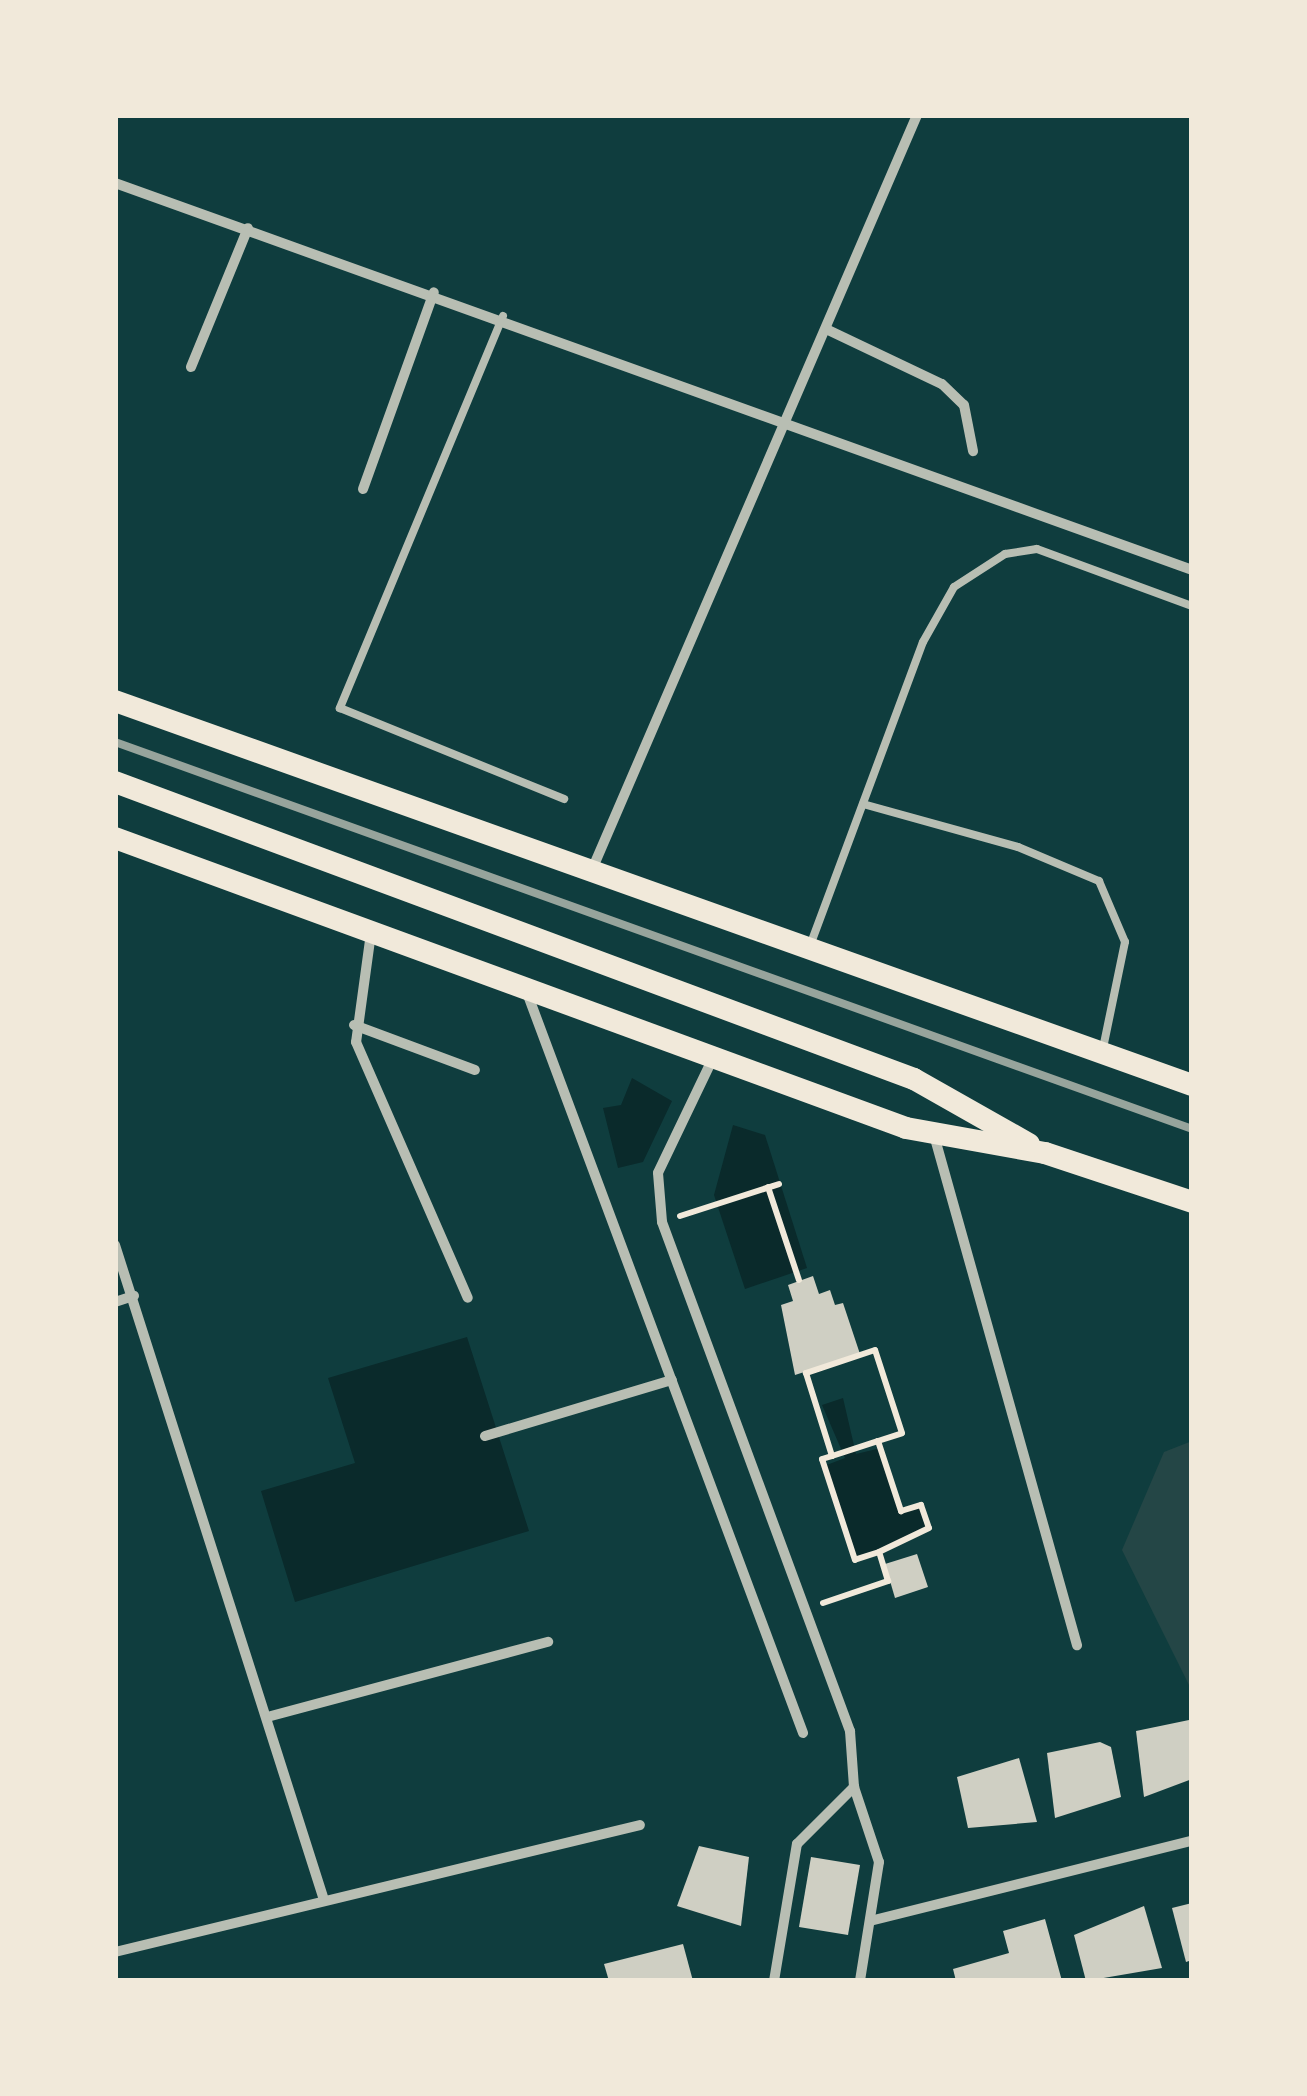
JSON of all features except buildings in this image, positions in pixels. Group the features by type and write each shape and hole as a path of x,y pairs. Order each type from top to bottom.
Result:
{"main road":[{"path":"115,702 589,877 1192,1085"},
{"path":"115,782 914,1079 1046,1154"},
{"path":"115,838 713,1058 933,1133 1046,1154 1192,1202"}],"street":[{"path":"589,877 918,115"},
{"path":"115,183 503,316 1192,570"},
{"path":"190,367 248,228"},
{"path":"363,488 434,292"},
{"path":"826,329 942,384 964,406 973,450"},
{"path":"372,932 354,1025 468,1298"},
{"path":"526,989 802,1733"},
{"path":"354,1025 475,1070"},
{"path":"713,1058 658,1173 662,1222 850,1731 854,1788 878,1845 860,1981"},
{"path":"933,1133 1076,1644"},
{"path":"115,1245 271,1716 324,1900"},
{"path":"115,1302 134,1296"},
{"path":"486,1436 672,1380"},
{"path":"271,1716 548,1642"},
{"path":"774,1981 797,1844 854,1788"},
{"path":"115,1952 640,1825"},
{"path":"870,1921 1192,1842"}],"lane":[{"path":"503,316 340,708 564,798"},
{"path":"807,952 937,610 972,571 1037,549 1192,606"},
{"path":"863,804 1018,846 1099,882 1125,942 1101,1054"}],"path":[{"path":"662,1222 778,1184"},
{"path":"768,1188 799,1280"},
{"path":"832,1456 806,1373 876,1350 902,1433 832,1456 822,1459 855,1560 929,1528 921,1505 901,1511 878,1441"},
{"path":"804,1609 888,1581 879,1552"}],"shaded area":[{"path":"632,1078 672,1101 643,1162 618,1168 603,1108 621,1105"},
{"path":"733,1125 765,1135 807,1268 745,1289 714,1195"},
{"path":"467,1337 529,1531 295,1602 261,1491 355,1463 328,1378"},
{"path":"843,1398 856,1454 881,1448 901,1510 921,1505 929,1528 855,1560 824,1466 845,1458 822,1405"},
{"path":"1192,1441 1192,1691 1122,1550 1164,1452"}],"railway":[{"path":"115,742 1192,1129"}]}
